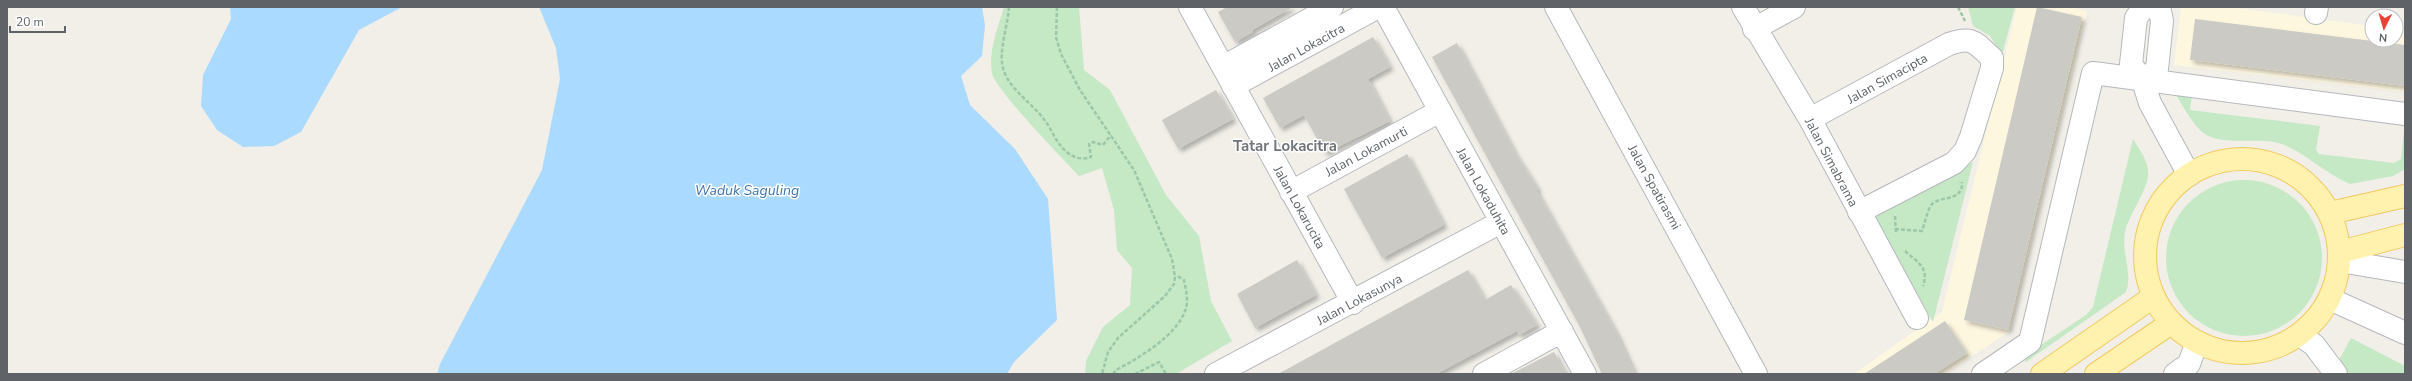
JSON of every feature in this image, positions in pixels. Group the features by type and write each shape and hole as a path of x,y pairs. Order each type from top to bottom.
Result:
{"main road":[{"path":"2222,160 2259,160 2293,173 2320,197 2330,213 2337,232 2340,257 2337,281 2330,299 2314,322 2300,335 2268,350 2250,353 2232,353 2214,349 2197,342 2171,322 2154,297 2144,264 2148,229 2163,198 2189,174 2222,160"},
{"path":"2330,213 2405,196"},
{"path":"2340,257 2405,235"},
{"path":"2042,374 2154,297"},
{"path":"2096,374 2171,322"}],"street":[{"name":"Jalan Lokarucita","path":"1190,7 1353,303"},
{"name":"Jalan Lokacitra","path":"1223,67 1332,7"},
{"name":"Jalan Lokacitra","path":"1233,86 1378,7"},
{"name":"Jalan Lokaduhita","path":"1383,7 1585,374"},
{"name":"Jalan Spatirasmi","path":"1556,7 1756,371"},
{"name":"Jalan Simabrama","path":"1743,7 1754,29 1810,119 1914,312"},
{"path":"1754,29 1794,7"},
{"path":"2144,7 2136,18 2131,64 2143,81 2150,103 2189,174"},
{"path":"2143,81 2157,69 2162,21 2160,11 2156,7"},
{"name":"Jalan Simacipta","path":"1810,119 1949,44 1964,39 1974,42 1992,58 1992,68 1960,157"},
{"path":"1983,374 2030,342 2094,73 2143,81 2405,114"},
{"name":"Jalan Lokamurti","path":"1291,192 1440,111"},
{"path":"1859,212 1960,157"},
{"name":"Jalan Lokasunya","path":"1216,374 1353,303 1501,222"},
{"path":"2340,257 2377,268 2405,281"},
{"path":"2377,268 2405,272"},
{"path":"2330,299 2405,333"},
{"path":"1484,374 1562,332"},
{"path":"2300,335 2314,345 2336,374"},
{"path":"2174,374 2189,364 2197,342"}],"path":[{"path":"1009,7 1002,61 1005,75 1015,89 1044,119 1057,141 1072,156 1087,159 1091,157 1089,144 1093,142 1103,145 1111,135"},
{"path":"1057,7 1056,37 1061,54 1080,90 1134,170 1150,203 1172,259 1175,277 1174,284 1165,296 1118,338 1108,352 1102,374"},
{"path":"1895,229 1922,231 1931,205 1937,200 1952,199 1958,193 1962,185 1960,157"},
{"path":"1897,240 1895,229 1900,190"},
{"path":"1902,246 1906,253 1919,261 1923,271 1924,283 1914,312"},
{"path":"1114,374 1116,370 1145,353 1177,326 1186,310 1187,294 1184,280 1179,277 1175,277"},
{"path":"1134,374 1159,362 1166,374"}],"shaded area":[{"path":"2017,7 2069,7 2087,11 2010,331 1945,374 1854,374 1942,312"},
{"path":"2181,7 2229,7 2364,25 2364,48 2404,48 2405,30 2405,92 2174,65"}],"green space":[{"path":"1004,7 1079,7 1084,70 1110,90 1166,195 1199,236 1211,301 1232,341 1176,374 1085,374 1086,361 1103,327 1130,305 1132,268 1117,250 1114,210 1102,168 1079,176 1016,108 1004,93 992,73 992,48"},
{"path":"1968,7 2015,7 2002,55 1990,36 1973,26"},
{"path":"2174,92 2192,94 2190,110 2320,126 2316,150 2319,154 2394,163 2401,159 2405,121 2405,169 2393,176 2350,184 2341,180 2300,153 2282,144 2261,141 2217,139 2207,135 2193,122"},
{"path":"2133,139 2143,155 2148,168 2148,178 2143,193 2125,232 2124,247 2128,270 2128,285 2126,292 2026,362 2023,357 2086,315 2093,307"},
{"path":"1973,162 1933,322 1875,217"},
{"path":"2236,180 2252,180 2267,183 2281,189 2294,197 2305,208 2319,235 2322,258 2321,273 2313,295 2305,308 2294,319 2267,333 2252,336 2236,336 2221,333 2207,327 2194,319 2183,308 2169,281 2166,266 2166,250 2169,235 2175,221 2183,208 2194,197 2221,183"},
{"path":"2351,338 2405,366 2405,374 2346,374 2338,362"}],"water":[{"path":"230,7 402,7 359,30 301,132 274,146 243,147 217,130 201,106 203,75 231,19"},
{"name":"Waduk Saguling","path":"539,7 982,7 985,25 982,56 961,76 970,105 1015,149 1048,199 1057,320 1014,362 1007,374 437,374 440,364 542,170 560,79 556,48"}],"building":[{"path":"1227,7 1293,7 1252,30 1253,32 1235,42 1218,12"},
{"path":"2037,7 2082,17 2008,330 1964,320"},
{"path":"2195,19 2364,40 2364,48 2404,48 2405,45 2405,86 2190,60"},
{"path":"1373,37 1390,67 1368,79 1390,121 1325,153 1304,115 1280,128 1263,98"},
{"path":"1457,43 1515,153 1538,189 1536,190 1617,334 1635,374 1602,374 1580,327 1432,57"},
{"path":"1216,90 1233,119 1178,149 1162,120"},
{"path":"1407,154 1444,225 1382,258 1344,189"},
{"path":"1297,260 1316,295 1255,328 1237,294"},
{"path":"1468,270 1485,300 1511,285 1537,325 1519,335 1517,331 1436,374 1278,374"},
{"path":"1945,321 1967,353 1934,374 1864,374"},
{"path":"1554,352 1566,374 1511,374"}],"district":[{"name":"Tatar Lokacitra","path":"1285,146"}]}
